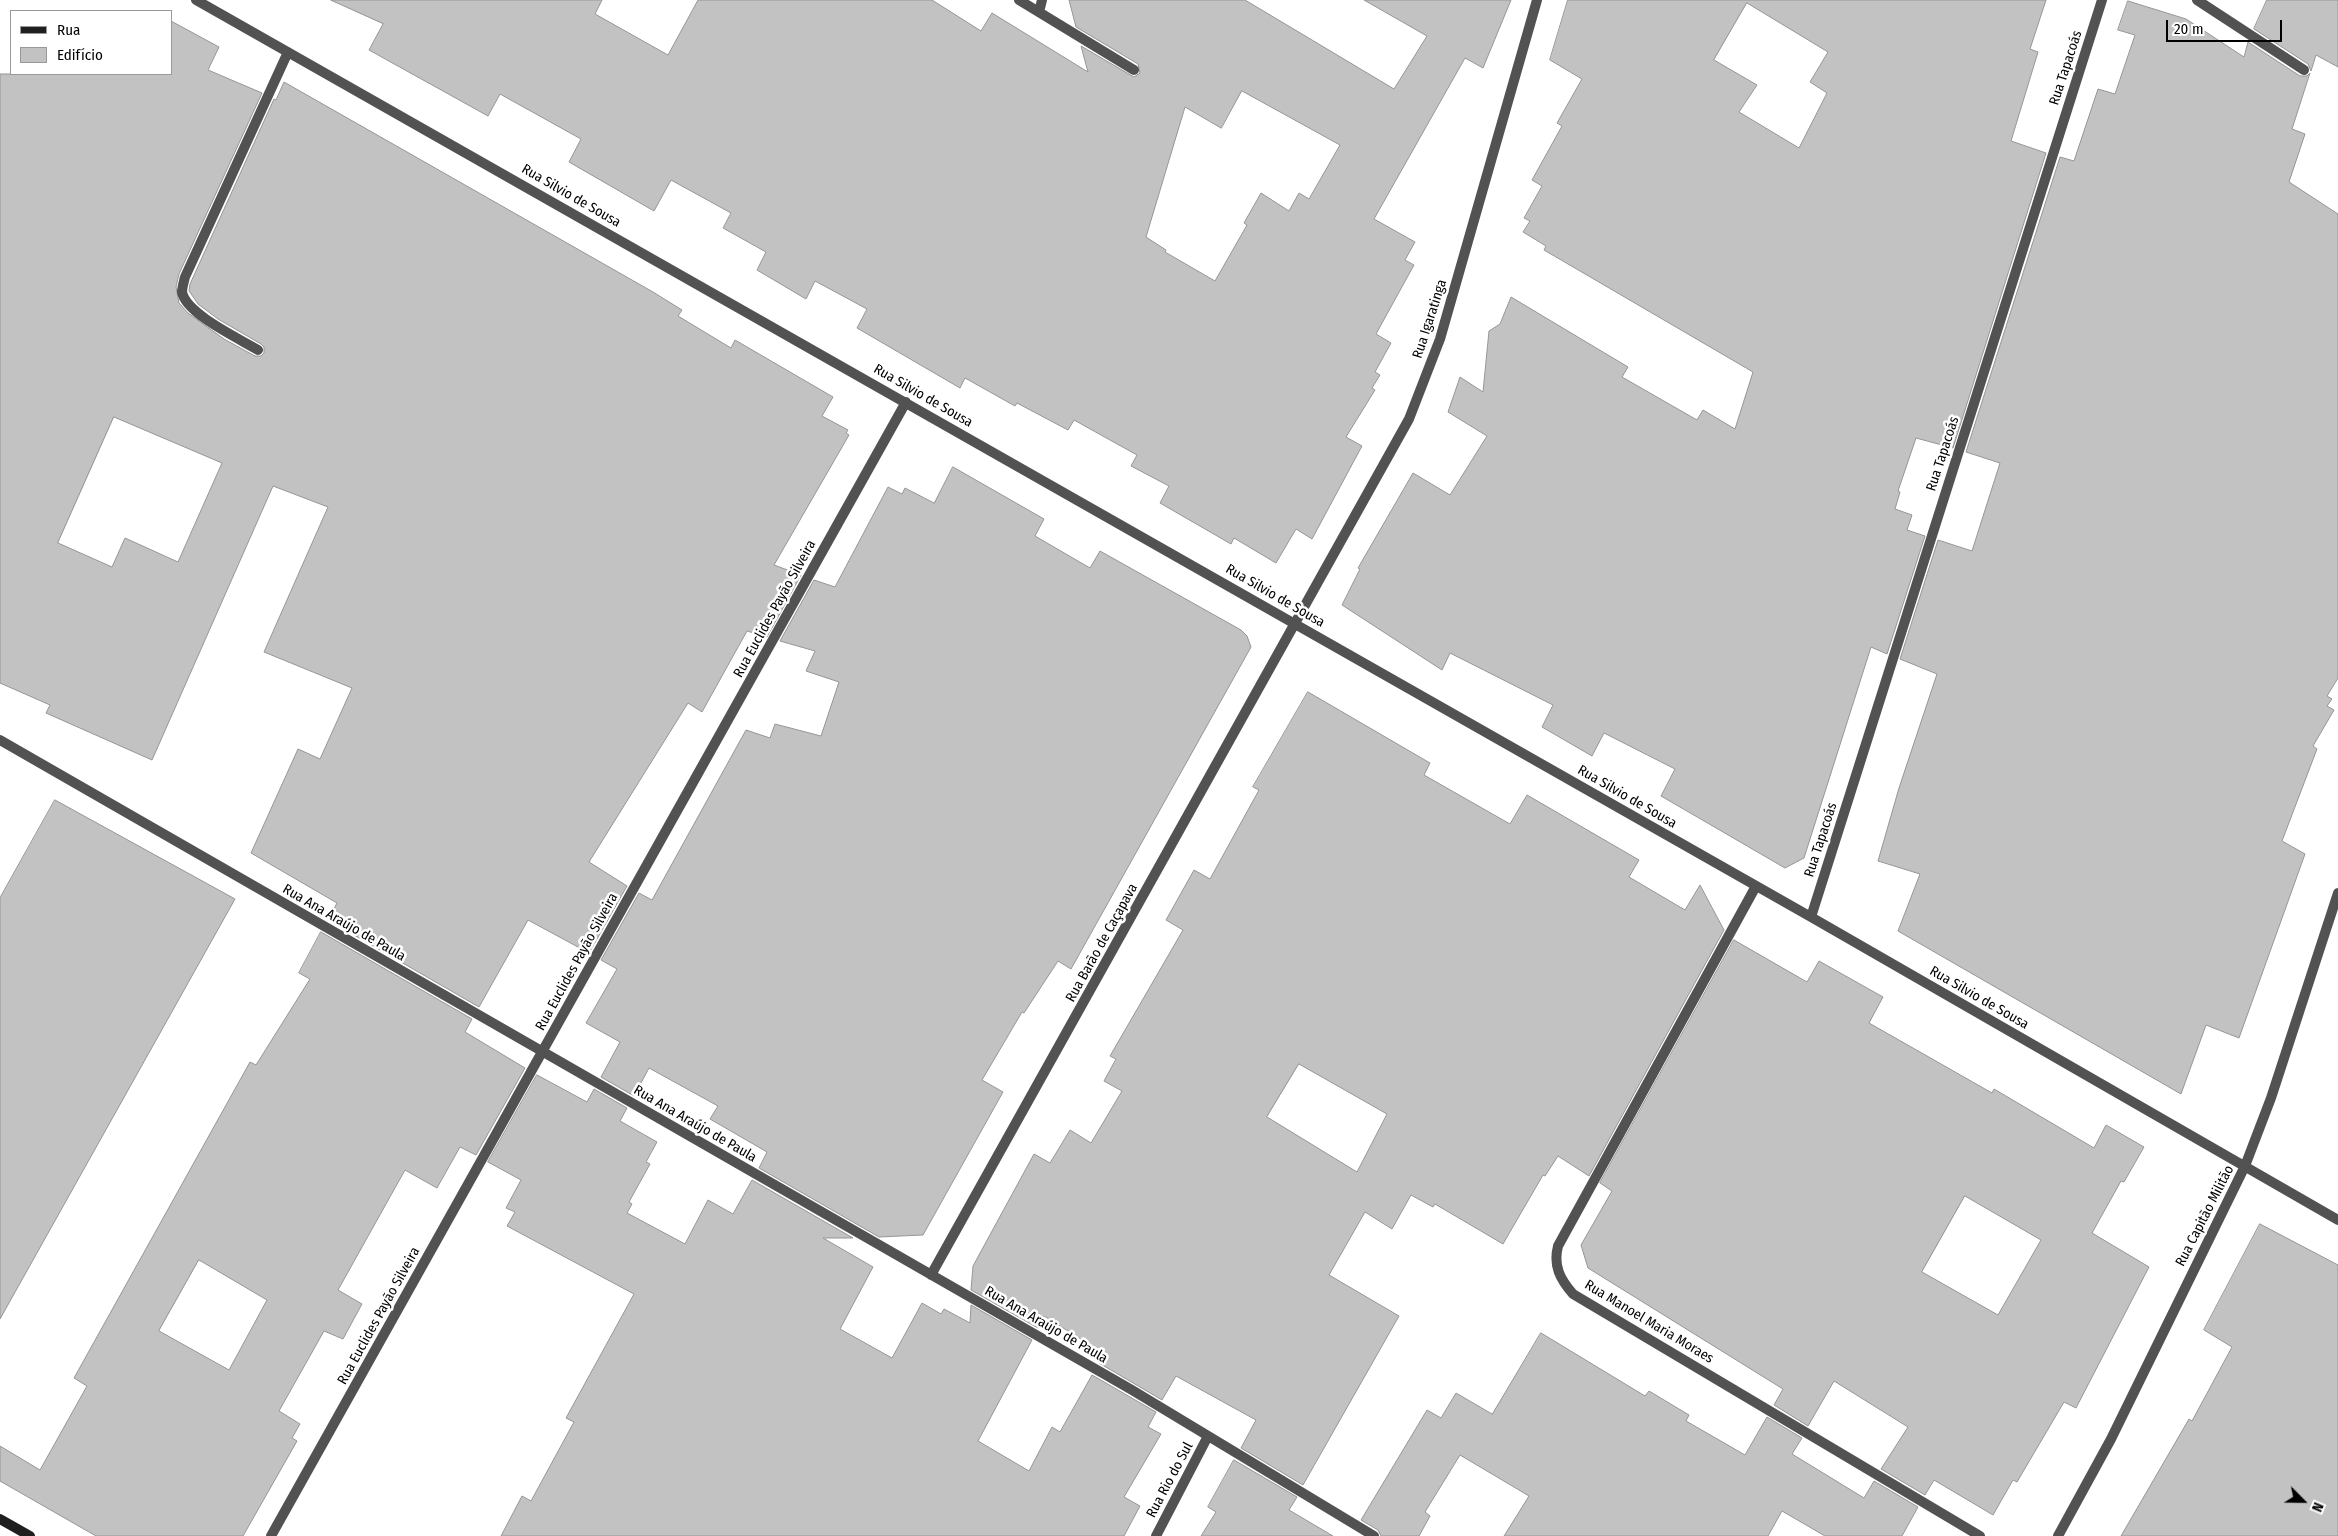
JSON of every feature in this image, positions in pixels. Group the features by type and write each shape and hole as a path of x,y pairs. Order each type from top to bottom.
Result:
{"main road":[{"path":"0,1519 30,1536"}],"street":[{"name":"Rua Silvio de Sousa","path":"196,0 1811,917 2338,1220"},
{"path":"1019,0 1134,70"},
{"path":"1039,12 1042,0"},
{"name":"Rua Igaratinga","path":"1296,624 1409,420 1440,339 1537,0"},
{"name":"Rua Tapacoás","path":"1811,917 2102,0"},
{"path":"2197,0 2304,70"},
{"path":"258,350 207,319 189,305 182,292 189,268 288,52"},
{"name":"Rua Euclides Payão Silveira","path":"271,1536 906,402"},
{"name":"Rua Barão de Caçapava","path":"931,1275 1296,624"},
{"name":"Rua Ana Araújo de Paula","path":"0,740 931,1275 1208,1436 1374,1536"},
{"name":"Rua Manoel Maria Moraes","path":"1756,886 1558,1246 1555,1259 1558,1272 1563,1283 1573,1294 1980,1536"},
{"name":"Rua Capitão Militão","path":"2058,1536 2111,1438 2245,1166 2271,1098 2338,893"},
{"name":"Rua Rio do Sul","path":"1156,1536 1208,1436"}],"building":[{"path":"331,0 602,0 595,14 668,55 698,0 932,0 981,31 992,13 1088,72 1081,46 1134,77 1140,73 1138,64 1076,27 1069,0 1245,0 1394,89 1427,36 1364,0 1511,0 1483,68 1465,58 1374,219 1415,242 1405,260 1414,265 1376,334 1391,343 1375,372 1380,375 1372,388 1375,390 1346,437 1362,446 1312,539 1296,529 1276,563 1234,538 1231,544 1160,503 1169,486 1131,466 1137,455 1074,420 1068,430 1017,403 1015,406 965,378 960,388 857,328 867,309 815,281 806,299 757,270 766,252 723,228 731,213 671,180 654,211 569,162 581,139 500,94 488,116 369,50 383,24","holes":["1242,91 1340,145 1309,199 1299,193 1289,211 1261,193 1244,223 1247,225 1215,281 1165,252 1166,250 1146,237 1185,107 1221,128"]},
{"path":"1568,0 2046,0 2030,49 2038,52 2011,141 2046,153 1953,448 1916,438 1898,491 1900,492 1895,509 1912,515 1907,530 1925,536 1887,654 1871,647 1804,858 1785,868 1661,796 1675,769 1604,733 1592,756 1542,727 1553,705 1450,653 1442,670 1342,605 1360,569 1358,568 1413,473 1450,495 1487,436 1448,412 1460,377 1483,392 1489,331 1500,324 1511,297 1628,367 1622,377 1697,420 1703,410 1735,429 1753,372 1544,250 1546,246 1523,232 1530,221 1524,218 1542,186 1532,180 1562,126 1557,123 1582,79 1550,60","holes":["1747,3 1828,52 1810,82 1827,93 1799,148 1739,112 1757,85 1714,60"]},
{"path":"2267,0 2338,0 2338,67 2316,55 2311,71 2308,64 2254,29"},
{"path":"2128,1 2186,19 2244,57 2248,42 2300,76 2307,76 2310,73 2292,129 2305,134 2289,182 2338,214 2338,678 2327,696 2332,699 2327,706 2334,710 2313,746 2317,749 2282,841 2305,854 2239,1038 2206,1025 2181,1094 1898,931 1920,874 1878,861 1899,788 1937,674 1900,659 1938,540 1972,551 2000,463 1966,452 2060,157 2074,161 2098,89 2115,94 2135,35 2118,30"},
{"path":"172,22 219,47 208,70 262,93 179,274 176,287 179,303 188,313 224,339 255,356 261,356 264,353 264,347 261,344 218,319 198,304 189,291 190,284 274,99 276,100 284,82 653,292 682,310 678,316 731,348 735,340 833,397 822,416 848,430 846,433 849,435 774,565 801,575 767,637 747,631 702,712 688,703 589,862 627,886 589,953 528,920 479,1007 328,920 337,903 251,853 298,749 320,759 352,688 264,652 328,507 273,486 152,760 46,713 50,705 0,683 0,74 172,75","holes":["114,417 222,463 178,562 125,538 112,567 58,543"]},
{"path":"953,467 1044,519 1035,536 1090,568 1100,551 1241,630 1247,636 1251,647 1071,969 1058,961 1024,1013 1022,1012 982,1080 1003,1092 923,1235 879,1237 759,1168 767,1152 710,1119 718,1106 649,1068 634,1096 601,1077 620,1042 586,1023 617,969 601,960 639,893 652,900 746,730 770,738 775,724 821,736 839,682 806,671 815,651 780,641 814,580 835,587 888,487 902,494 905,488 934,503"},
{"path":"1308,692 1430,763 1424,775 1510,824 1527,795 1639,860 1629,877 1685,910 1700,885 1724,930 1589,1176 1558,1156 1545,1176 1543,1175 1503,1244 1435,1204 1433,1207 1411,1195 1392,1229 1365,1212 1329,1275 1399,1316 1303,1485 1241,1448 1256,1420 1176,1376 1162,1400 1099,1363 1105,1354 1044,1316 1038,1328 971,1290 973,1266 1034,1154 1050,1163 1070,1130 1091,1143 1122,1091 1104,1081 1116,1059 1110,1056 1183,930 1166,920 1194,870 1210,879 1259,790 1253,787","holes":["1299,1064 1387,1114 1357,1172 1267,1117"]},
{"path":"55,800 235,899 0,1319 0,898"},
{"path":"321,932 472,1019 465,1032 525,1068 476,1155 460,1147 437,1188 405,1170 338,1290 362,1304 343,1339 324,1331 279,1411 300,1424 292,1438 297,1441 243,1536 96,1536 0,1481 0,1446 40,1470 87,1386 74,1378 250,1062 256,1065 310,979 299,973","holes":["199,1260 267,1300 229,1370 159,1331"]},
{"path":"1734,940 1807,982 1819,961 1883,997 1869,1023 1992,1093 1994,1089 2094,1148 2106,1125 2144,1147 2124,1182 2121,1181 2092,1233 2149,1267 2076,1408 2064,1402 2017,1482 2013,1480 1993,1515 1934,1480 1925,1495 1881,1469 1908,1427 1834,1381 1808,1426 1774,1405 1783,1389 1588,1268 1581,1245 1612,1191 1600,1183","holes":["1965,1196 2041,1240 1998,1315 1922,1272"]},
{"path":"537,1075 587,1102 594,1089 627,1108 620,1121 657,1142 646,1162 650,1164 629,1202 632,1204 627,1213 685,1244 708,1200 733,1214 752,1180 853,1238 823,1238 873,1267 840,1329 892,1358 922,1303 941,1314 944,1309 970,1323 971,1305 1032,1340 978,1441 1029,1471 1052,1427 1060,1432 1092,1375 1156,1412 1148,1427 1161,1434 1124,1497 1140,1506 1124,1536 501,1536 522,1496 531,1501 574,1422 566,1418 634,1294 507,1226 515,1212 506,1208 521,1180 488,1162"},
{"path":"2260,1224 2338,1265 2338,1536 2121,1536 2189,1419 2192,1421 2232,1347 2204,1330"},
{"path":"1541,1333 1645,1396 1649,1391 1689,1415 1686,1421 1745,1455 1767,1417 1802,1438 1792,1454 1864,1498 1874,1481 1918,1507 1902,1536 1825,1536 1782,1511 1768,1536 1504,1536 1529,1496 1460,1455 1425,1512 1430,1516 1419,1536 1381,1536 1378,1530 1361,1520 1427,1410 1441,1418 1456,1393 1492,1414"},
{"path":"1234,1460 1297,1497 1289,1510 1333,1536 1201,1536 1216,1512 1208,1507"}]}
